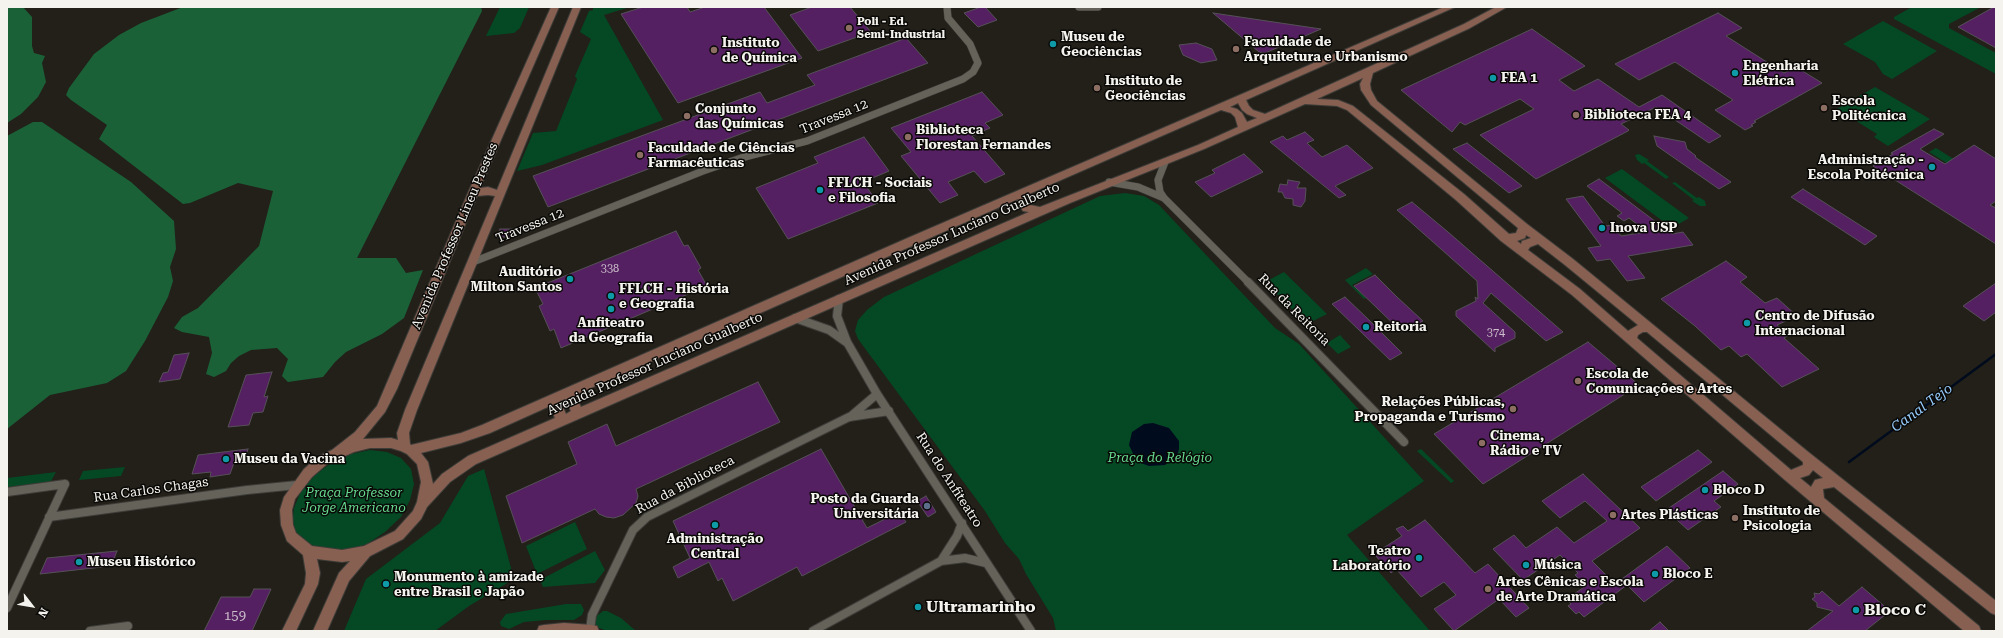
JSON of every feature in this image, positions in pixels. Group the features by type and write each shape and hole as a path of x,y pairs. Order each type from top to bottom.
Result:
{"street":[{"name":"Avenida Professor Lineu Prestes","path":"337,453 359,436 384,404 555,7"},
{"name":"Avenida Professor Lineu Prestes","path":"407,448 403,433 411,410 577,7"},
{"name":"Travessa 12","path":"473,262 703,170 741,158 807,141 964,79 976,68 977,59 970,44 948,18 947,7"},
{"path":"1079,7 1098,7"},
{"name":"Avenida Professor Luciano Gualberto","path":"407,448 461,438 1451,7"},
{"name":"Avenida Professor Luciano Gualberto","path":"422,503 446,478 472,460 1108,182 1165,162 1242,129 1369,72 1440,37 1467,26 1503,7"},
{"path":"1369,72 1365,84 1366,90 1374,102 1523,227 1629,311 1809,460 1996,609"},
{"path":"1240,98 1245,108 1250,112 1266,118"},
{"path":"1302,101 1333,103 1350,108 1427,171 1505,238 1563,282 1631,341 1708,404 1789,476 1974,631"},
{"path":"1220,107 1234,111 1239,115 1243,124 1242,129"},
{"name":"Rua da Reitoria","path":"1165,162 1158,180 1160,192 1164,198 1310,344 1404,442"},
{"path":"1427,171 1447,162"},
{"name":"Rua da Reitoria","path":"1108,182 1138,187 1164,198"},
{"path":"476,188 504,184"},
{"path":"476,188 500,194"},
{"path":"1024,194 1022,202 1027,208 1041,211"},
{"path":"1007,200 1017,206 1021,215 1020,220"},
{"path":"1505,238 1512,238 1521,235 1523,227"},
{"path":"1522,251 1526,244 1540,239"},
{"name":"Rua do Anfiteatro","path":"839,299 837,316 847,342 877,394 1031,631"},
{"path":"1611,323 1625,321 1628,318 1629,311"},
{"name":"Rua do Anfiteatro","path":"795,318 829,330 847,342"},
{"path":"1631,341 1631,336 1637,329 1648,328"},
{"path":"567,392 579,414"},
{"name":"Rua da Biblioteca","path":"591,631 592,616 633,530 642,520 814,433 849,417 877,394"},
{"path":"552,399 558,408 562,421"},
{"name":"Rua da Biblioteca","path":"849,417 889,411"},
{"path":"370,443 391,443 407,448 422,462 426,473 427,482 422,503 417,515 399,535 366,552 342,556 309,552 291,537 287,525 286,510 290,497 297,485 308,472 323,460 337,453 370,443"},
{"path":"1789,476 1805,471 1809,467 1809,460"},
{"path":"1818,500 1817,487 1819,484 1836,481"},
{"path":"7,492 65,484 7,608"},
{"name":"Rua Carlos Chagas","path":"49,516 297,485"},
{"path":"941,561 957,536 962,523"},
{"path":"289,631 311,584 313,573 309,552"},
{"path":"320,631 344,576 366,552"},
{"path":"813,631 941,561 964,558 986,563"},
{"path":"90,631 128,626"},
{"path":"544,631 564,629 591,631"}],"green space":[{"path":"7,7 23,7 32,17 32,46 34,53 45,56 42,63 46,82 38,97 21,114 7,123"},
{"path":"183,7 481,7 482,11 357,258 396,258 406,273 423,270 404,318 382,334 346,352 335,362 323,377 288,382 282,376 288,359 277,348 251,350 239,356 231,363 226,371 214,377 206,374 212,353 209,337 182,332 174,328 182,317 198,308 259,246 273,191 238,183 190,203 183,204 99,139 107,125 66,95 69,88 94,54 119,35 141,23"},
{"path":"500,7 529,7 520,28 514,33 486,36"},
{"path":"593,7 630,7 604,15 663,120 542,165 517,171 533,133 556,131 577,79 575,76 591,39 580,32 589,11 593,10"},
{"path":"1912,7 1981,7 1949,24 1949,28 1996,53 1996,74 1894,19 1894,17"},
{"path":"1883,21 1937,51 1892,79 1883,74 1875,62 1843,44"},
{"path":"1875,87 1930,119 1888,146 1874,137 1877,134 1837,109"},
{"path":"33,122 42,122 131,182 174,221 176,249 170,267 173,281 168,297 145,341 126,371 107,383 50,395 7,429 7,136"},
{"path":"1936,148 1992,183 1985,187 1929,152"},
{"path":"1639,154 1649,160 1647,161 1669,177 1666,179 1644,163 1642,164 1637,160 1635,155"},
{"path":"1622,169 1689,218 1672,228 1605,178"},
{"path":"1675,182 1697,198 1699,197 1705,201 1706,206 1700,206 1692,201 1694,200 1672,183"},
{"name":"Praça do Relógio","path":"1125,193 1144,196 1159,205 1275,328 1299,344 1424,481 1347,535 1430,631 1056,631 1053,618 1026,574 1019,559 1005,543 985,511 858,339 855,331 858,320 868,309 884,297 1100,196"},
{"path":"1366,268 1373,274 1352,285 1366,298 1364,299 1345,280"},
{"path":"1284,272 1327,314 1307,324 1265,282"},
{"path":"1340,335 1351,347 1338,354 1327,343"},
{"path":"1421,449 1454,481 1451,483 1417,451"},
{"name":"Praça Professor Jorge Americano","path":"370,450 387,452 401,458 411,469 414,484 410,500 401,517 385,532 367,544 346,551 310,547 298,538 292,524 294,508 301,491 314,476 331,463 351,454"},
{"path":"125,467 121,476 79,480 83,471"},
{"path":"484,469 514,579 469,606 435,631 344,631 366,579 440,523 468,476"},
{"path":"56,472 50,483 7,489 7,478"},
{"path":"575,522 587,549 537,574 526,546"},
{"path":"595,551 605,570 595,583 543,587 540,580"},
{"path":"566,604 581,604 584,610 582,615 574,620 524,622 509,629 501,626 500,622 506,614"},
{"path":"603,611 607,611 621,618 636,631 607,631 597,627 595,625 594,618"}],"water":[{"path":"1153,423 1169,428 1179,441 1177,456 1165,465 1149,466 1141,463 1135,458 1129,445 1132,432 1144,424"}],"building":[{"name":"Instituto de Química","path":"643,7 687,7 690,12 705,7 764,7 802,58 678,103 621,14"},
{"name":"Poli - Ed. Semi-Industrial","path":"812,7 850,7 871,32 818,51 790,15"},
{"path":"985,7 997,20 978,27 964,13"},
{"path":"1996,7 1996,48 1958,27"},
{"path":"1213,13 1321,29 1265,53 1259,52"},
{"name":"Engenharia Elétrica","path":"1718,13 1742,28 1726,36 1784,73 1796,67 1822,83 1754,121 1756,122 1751,125 1753,126 1745,130 1715,110 1733,100 1675,62 1639,80 1615,64"},
{"path":"1532,29 1585,66 1559,80 1574,91 1598,79 1639,107 1662,95 1721,136 1709,143 1656,107 1621,124 1629,130 1628,131 1536,179 1480,135 1534,109 1520,99 1465,125 1460,122 1452,132 1401,90"},
{"path":"906,38 928,63 548,207 533,176 760,92 767,103 815,85 807,75"},
{"path":"1196,43 1212,49 1217,60 1201,63 1183,55 1179,45"},
{"path":"982,92 1003,115 985,123 990,128 972,136 1005,174 985,183 974,171 948,182 958,195 940,203 901,156 911,152 891,128"},
{"path":"1934,129 1944,134 1920,149 1945,164 1974,145 1996,159 1996,201 1990,205 1996,208 1996,244 1873,166 1893,154 1891,153"},
{"path":"1305,132 1314,140 1307,143 1322,157 1347,145 1373,168 1335,186 1346,195 1339,198 1270,142 1283,136 1287,140"},
{"path":"1654,136 1685,142 1687,149 1696,156 1695,157 1731,182 1719,189 1657,146"},
{"name":"FFLCH - Sociais e Filosofia","path":"864,137 889,171 863,182 878,203 788,239 756,188 818,163 814,157"},
{"path":"1467,143 1522,186 1509,193 1453,149"},
{"path":"1244,154 1263,172 1211,197 1195,182 1215,173 1212,170"},
{"name":"Inova USP","path":"1599,179 1672,234 1683,232 1693,245 1628,256 1645,278 1627,281 1610,259 1597,261 1588,248 1601,246 1566,199 1583,196 1605,226 1613,225 1621,236 1647,232 1629,218 1624,221 1617,216 1622,213 1587,186"},
{"path":"1288,180 1300,182 1297,188 1306,188 1305,201 1301,207 1293,205 1293,199 1285,198 1282,192 1278,192 1280,184 1287,185"},
{"path":"1803,189 1877,236 1865,245 1791,197"},
{"path":"1412,202 1563,332 1546,341 1491,293 1483,303 1515,332 1515,338 1495,348 1495,352 1456,316 1456,311 1476,301 1475,297 1478,299 1477,281 1397,210"},
{"path":"500,229 515,229 512,237 496,237"},
{"name":"FFLCH - História e Geografia","path":"676,231 684,246 688,245 701,268 698,270 707,286 561,348 554,329 550,331 539,306 543,304 535,288"},
{"name":"Centro de Difusão Internacional","path":"1726,261 1747,277 1740,282 1765,303 1777,298 1797,316 1777,325 1789,335 1784,338 1819,369 1782,387 1747,354 1741,357 1729,346 1721,350 1695,326 1661,299"},
{"path":"1375,275 1423,321 1402,332 1354,286"},
{"path":"1996,283 1996,312 1984,321 1963,306"},
{"name":"Reitoria","path":"1345,297 1402,353 1390,360 1332,304"},
{"path":"1588,342 1639,385 1483,484 1434,434"},
{"path":"189,353 180,379 159,382 163,373 168,372 174,355"},
{"path":"272,372 264,397 268,396 263,412 253,413 249,425 228,427 246,375"},
{"path":"758,382 780,422 636,489 638,496 636,503 623,515 614,518 606,517 599,514 595,509 522,543 506,496 577,464 568,442 607,424 616,446"},
{"path":"248,449 245,459 235,460 230,474 210,477 211,472 192,474 198,455"},
{"name":"Administração Central","path":"821,449 867,528 899,512 906,522 802,576 797,567 733,601 722,578 718,581 709,562 678,578 673,567 690,558 673,521"},
{"path":"1698,450 1712,462 1656,501 1641,487"},
{"path":"1723,471 1738,484 1714,501 1721,507 1688,530 1666,510"},
{"path":"1583,474 1640,528 1592,561 1615,584 1667,546 1690,568 1644,602 1627,585 1584,617 1579,612 1576,614 1568,606 1571,604 1566,599 1586,586 1575,575 1578,573 1560,555 1523,580 1493,549 1514,535 1526,548 1557,527 1574,543 1607,521 1585,501 1560,518 1542,501"},
{"name":"Posto da Guarda Universitária","path":"926,496 936,512 928,517 917,501"},
{"path":"1425,520 1475,573 1488,564 1529,608 1516,617 1499,599 1454,631 1434,609 1456,595 1444,582 1421,597 1396,569 1391,573 1374,554 1402,536 1396,529 1403,526 1408,531"},
{"name":"Museu Histórico","path":"117,551 111,566 40,574 47,558"},
{"name":"Bloco C","path":"1862,587 1890,611 1865,631 1807,631 1833,611 1817,607 1817,603 1812,599 1815,597 1814,593 1819,594 1822,591 1839,606"},
{"path":"254,589 271,589 252,631 204,631 221,597 250,597"},
{"path":"1660,622 1669,631 1649,631"}],"waterway":[{"name":"Canal Tejo","path":"1849,462 1996,354"}],"place":[{"name":"Poli - Ed. Semi-Industrial","path":"849,28"},
{"name":"Museu de Geociências","path":"1053,44"},
{"name":"Faculdade de Arquitetura e Urbanismo","path":"1236,49"},
{"name":"Instituto de Química","path":"714,50"},
{"name":"Engenharia Elétrica","path":"1735,73"},
{"name":"FEA 1","path":"1493,78"},
{"name":"Instituto de Geociências","path":"1097,88"},
{"name":"Escola Politécnica","path":"1824,108"},
{"name":"Biblioteca FEA 4","path":"1576,115"},
{"name":"Conjunto das Químicas","path":"687,116"},
{"name":"Biblioteca Florestan Fernandes","path":"908,137"},
{"name":"Faculdade de Ciências Farmacêuticas","path":"640,155"},
{"name":"Administração - Escola Poitécnica","path":"1932,167"},
{"name":"FFLCH - Sociais e Filosofia","path":"820,190"},
{"name":"Inova USP","path":"1602,228"},
{"name":"Auditório Milton Santos","path":"570,279"},
{"name":"FFLCH - História e Geografia","path":"611,296"},
{"name":"Anfiteatro da Geografia","path":"611,309"},
{"name":"Centro de Difusão Internacional","path":"1747,323"},
{"name":"Reitoria","path":"1366,327"},
{"name":"Escola de Comunicações e Artes","path":"1578,381"},
{"name":"Relações Públicas, Propaganda e Turismo","path":"1513,409"},
{"name":"Cinema, Rádio e TV","path":"1482,443"},
{"name":"Museu da Vacina","path":"226,459"},
{"name":"Bloco D","path":"1705,490"},
{"name":"Posto da Guarda Universitária","path":"927,506"},
{"name":"Artes Plásticas","path":"1613,515"},
{"name":"Instituto de Psicologia","path":"1735,518"},
{"name":"Administração Central","path":"715,525"},
{"name":"Teatro Laboratório","path":"1419,558"},
{"name":"Museu Histórico","path":"79,562"},
{"name":"Música","path":"1526,565"},
{"name":"Bloco E","path":"1655,574"},
{"name":"Monumento à amizade entre Brasil e Japão","path":"386,584"},
{"name":"Artes Cênicas e Escola de Arte Dramática","path":"1488,589"},
{"name":"Ultramarinho","path":"918,607"},
{"name":"Bloco C","path":"1856,610"}]}
